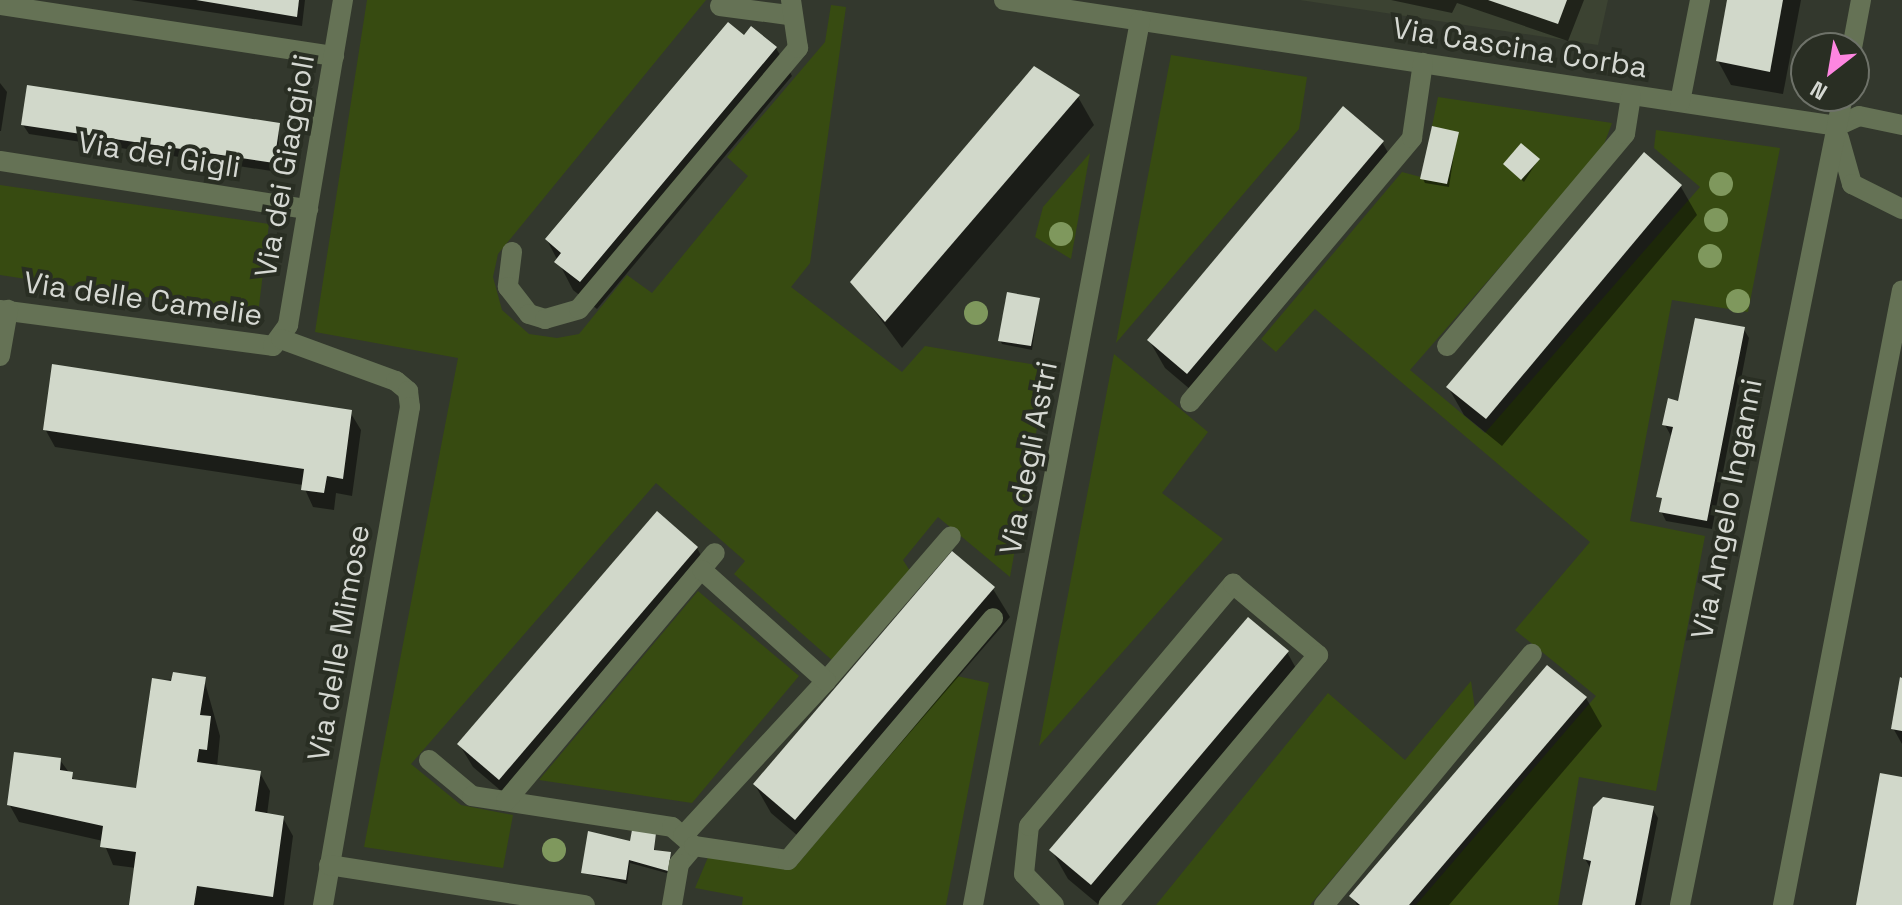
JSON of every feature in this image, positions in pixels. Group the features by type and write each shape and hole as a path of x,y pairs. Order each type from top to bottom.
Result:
{"street":[{"name":"Via dei Giaggioli","path":"281,339 308,209 343,0"},
{"name":"Via Cascina Corba","path":"1004,0 1837,126"},
{"path":"1680,102 1700,0"},
{"path":"1855,32 1861,0"},
{"path":"0,5 334,56"},
{"path":"512,252 508,287 529,314 554,318 579,309 798,48 789,8 720,6"},
{"name":"Via degli Astri","path":"973,905 1140,21"},
{"path":"1190,402 1412,138 1423,63"},
{"path":"1447,346 1625,134 1631,95"},
{"name":"Via Angelo Inganni","path":"1680,905 1840,112"},
{"path":"1837,126 1859,116 1902,125"},
{"name":"Via Angelo Inganni","path":"1837,126 1852,184 1902,209"},
{"name":"Via dei Gigli","path":"0,161 308,209"},
{"path":"1783,905 1899,334 1902,290"},
{"path":"0,356 4,310"},
{"name":"Via delle Camelie","path":"4,310 258,348 281,339 376,371 408,391"},
{"name":"Via delle Mimose","path":"323,905 408,431 408,391"},
{"path":"672,905 679,864 689,841 951,536"},
{"path":"506,801 715,553"},
{"path":"702,570 826,681"},
{"path":"1054,905 1024,874 1029,826 1233,584 1318,655 1108,905"},
{"path":"429,760 472,796 672,827 689,841 788,860 993,618"},
{"path":"1324,905 1532,654"},
{"path":"329,865 585,905"}],"shaded area":[{"path":"1300,0 1608,0 1598,45"}],"green space":[{"path":"367,0 706,0 498,254 493,277 502,310 529,334 557,338 579,334 627,275 652,293 748,176 727,157 825,42 831,5 846,7 810,263 791,287 902,372 925,346 1048,367 1010,577 938,517 903,560 910,571 833,661 734,574 745,561 656,483 411,764 461,805 513,815 503,868 364,847 458,358 315,332"},
{"path":"1171,55 1307,77 1299,129 1116,343"},
{"path":"1438,97 1612,123 1602,150 1410,370 1485,433 1700,187 1654,148 1656,130 1780,148 1748,312 1672,300 1630,521 1705,536 1656,791 1579,777 1558,905 1416,905 1596,696 1515,630 1590,542 1315,309 1276,352 1261,339 1402,172 1447,184 1458,133 1432,126"},
{"path":"1090,153 1071,259 1035,237 1043,207"},
{"path":"0,185 269,224 258,314 0,275"},
{"path":"1114,354 1208,432 1162,493 1223,539 1039,746"},
{"path":"698,591 799,676 692,803 539,780"},
{"path":"957,676 989,683 946,905 742,905 743,897 695,888 709,855 795,867"},
{"path":"1471,681 1475,709 1310,905 1156,905 1328,693 1405,760"}],"building":[{"path":"196,0 299,0 297,17"},
{"path":"1488,0 1567,0 1558,24"},
{"path":"1727,0 1783,0 1770,72 1716,61"},
{"path":"728,22 744,35 751,26 777,47 580,282 554,262 561,253 545,239"},
{"path":"1034,66 1080,95 885,322 850,282"},
{"path":"27,85 280,123 274,163 21,125"},
{"path":"1343,106 1384,141 1187,374 1147,340"},
{"path":"1432,126 1459,132 1447,184 1420,179"},
{"path":"1521,143 1540,159 1521,180 1503,164"},
{"path":"1644,152 1682,185 1486,419 1446,387"},
{"path":"1007,292 1040,298 1031,346 998,341"},
{"path":"1695,318 1745,327 1707,521 1659,512 1662,498 1656,497 1673,427 1662,425 1668,398 1678,401"},
{"path":"52,364 352,410 343,479 327,476 324,493 301,490 304,469 43,430"},
{"path":"657,511 698,547 499,780 457,744"},
{"path":"952,551 995,587 795,820 753,784"},
{"path":"1248,617 1289,651 1091,885 1049,850"},
{"path":"1547,665 1587,697 1409,905 1360,905 1349,896"},
{"path":"173,672 206,677 200,715 211,716 207,750 199,749 197,762 261,771 255,811 284,816 273,897 197,886 194,905 129,905 136,852 100,847 103,826 7,805 14,752 61,758 60,770 73,772 72,779 136,788 152,678 171,681"},
{"path":"1902,678 1902,731 1891,729"},
{"path":"1880,773 1902,777 1902,905 1856,905"},
{"path":"1603,797 1654,806 1635,905 1582,905 1591,861 1583,859 1593,807"},
{"path":"632,830 656,833 654,850 671,852 668,871 629,860 626,880 581,873 588,831 630,841"}]}
